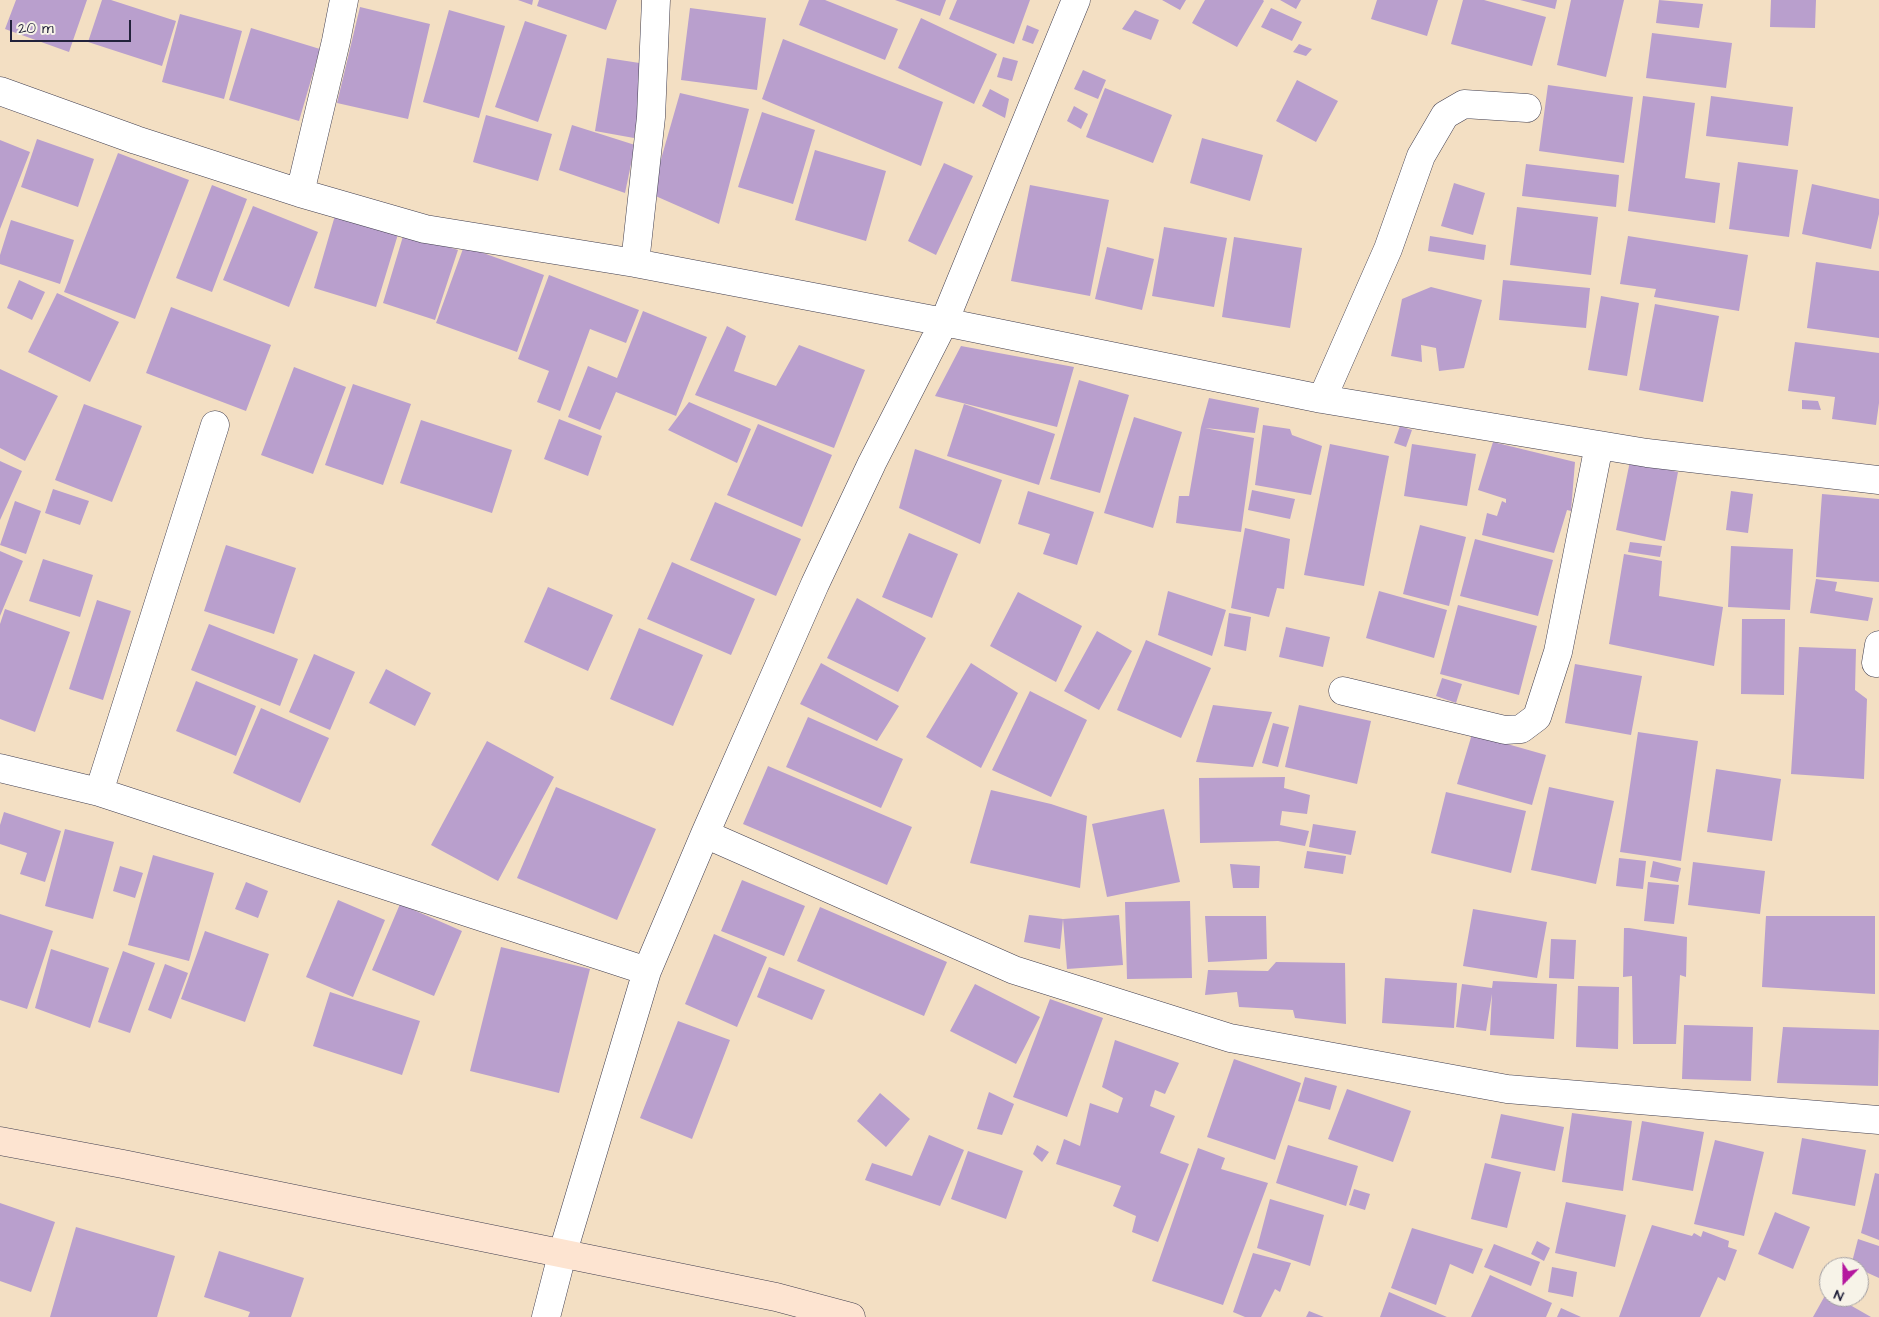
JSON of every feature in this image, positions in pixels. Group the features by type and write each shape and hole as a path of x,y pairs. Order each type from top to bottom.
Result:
{"main road":[{"path":"0,1141 123,1164 562,1255 776,1297 851,1317"}],"street":[{"path":"300,192 344,0"},
{"path":"635,263 651,117 656,0"},
{"path":"546,1317 562,1255 648,971 705,834 819,575 872,463 944,322 1076,0"},
{"path":"0,91 136,140 425,229 635,263 944,322 1322,399 1657,454 1879,480"},
{"path":"1322,399 1388,249 1421,156 1445,115 1464,104 1527,108"},
{"path":"99,792 215,425"},
{"path":"1343,691 1505,730 1521,729 1536,717 1558,652 1599,445"},
{"path":"0,768 99,792 648,971"},
{"path":"705,834 1014,970 1230,1038 1507,1089 1879,1120"}],"building":[{"path":"16,0 87,0 69,52 5,29"},
{"path":"102,0 111,0 176,21 162,66 88,42"},
{"path":"518,0 533,0 532,5"},
{"path":"539,0 617,0 606,30 537,6"},
{"path":"809,0 825,0 898,29 885,60 799,25"},
{"path":"895,0 946,0 940,16"},
{"path":"957,0 1030,0 1014,44 949,19"},
{"path":"1162,0 1186,0 1180,10"},
{"path":"1205,0 1264,1 1237,47 1192,23"},
{"path":"1280,0 1301,0 1296,9"},
{"path":"1377,0 1438,0 1427,36 1371,19"},
{"path":"1463,0 1484,0 1546,17 1532,66 1451,44"},
{"path":"1520,0 1557,0 1555,9"},
{"path":"1571,0 1624,0 1606,77 1557,65"},
{"path":"1659,0 1703,4 1699,28 1656,23"},
{"path":"1771,0 1816,0 1815,28 1770,27"},
{"path":"360,7 430,24 408,119 337,103"},
{"path":"690,8 766,18 757,90 681,80"},
{"path":"1271,8 1302,22 1292,41 1261,27"},
{"path":"449,10 505,26 479,118 423,102"},
{"path":"1135,10 1159,20 1151,40 1122,29"},
{"path":"180,14 242,31 224,99 162,82"},
{"path":"921,18 997,54 974,104 898,68"},
{"path":"525,21 567,35 538,122 495,107"},
{"path":"1027,25 1039,30 1033,44 1022,40"},
{"path":"251,28 320,49 299,121 229,100"},
{"path":"1652,33 1732,43 1726,88 1646,78"},
{"path":"783,39 943,102 921,166 762,99"},
{"path":"1299,44 1312,49 1306,56 1293,52"},
{"path":"1003,57 1018,61 1012,81 997,77"},
{"path":"607,58 646,64 634,138 595,131"},
{"path":"1083,70 1106,80 1098,99 1074,89"},
{"path":"1297,80 1338,101 1316,142 1276,121"},
{"path":"1548,85 1633,97 1624,163 1539,151"},
{"path":"1105,88 1172,115 1153,163 1086,137"},
{"path":"990,89 1009,99 1005,118 982,106"},
{"path":"680,93 749,109 719,224 651,194"},
{"path":"1643,96 1695,103 1685,178 1720,183 1715,223 1628,211"},
{"path":"1711,96 1793,107 1788,146 1706,136"},
{"path":"1074,106 1088,114 1081,129 1067,121"},
{"path":"762,112 815,130 793,204 738,187"},
{"path":"486,115 552,134 538,181 473,162"},
{"path":"572,125 635,145 625,193 559,170"},
{"path":"1202,138 1263,155 1250,201 1190,183"},
{"path":"37,139 94,159 78,207 21,187"},
{"path":"0,140 30,152 0,229"},
{"path":"815,150 886,171 866,241 795,220"},
{"path":"118,153 189,180 135,319 64,292"},
{"path":"1738,162 1798,170 1789,237 1729,229"},
{"path":"944,163 973,176 936,255 908,241"},
{"path":"1526,164 1619,175 1616,207 1522,196"},
{"path":"1454,183 1485,193 1473,235 1441,226"},
{"path":"1812,184 1879,199 1879,214 1871,249 1802,234"},
{"path":"212,185 247,199 212,292 176,278"},
{"path":"1030,185 1109,200 1090,296 1011,281"},
{"path":"253,206 318,232 289,307 223,280"},
{"path":"1517,207 1598,217 1591,275 1510,265"},
{"path":"336,212 399,231 376,307 314,288"},
{"path":"11,220 74,240 60,284 0,264 0,255"},
{"path":"1164,227 1227,238 1214,307 1152,296"},
{"path":"404,233 458,250 435,320 383,303"},
{"path":"1430,236 1486,245 1484,260 1428,251"},
{"path":"1628,236 1748,255 1739,311 1654,297 1656,289 1620,284"},
{"path":"1234,237 1302,248 1290,328 1222,317"},
{"path":"464,246 544,275 517,352 436,323"},
{"path":"1107,247 1154,259 1142,310 1095,299"},
{"path":"1816,262 1879,271 1879,338 1807,328"},
{"path":"549,275 639,310 626,343 590,329 560,411 537,402 549,371 518,359"},
{"path":"19,280 45,292 32,320 7,308"},
{"path":"1503,280 1590,288 1586,328 1499,320"},
{"path":"1431,287 1482,300 1464,368 1439,371 1436,348 1421,345 1422,362 1391,356 1402,299"},
{"path":"57,293 119,322 90,382 28,352"},
{"path":"1601,296 1639,303 1627,376 1588,370"},
{"path":"1655,304 1719,316 1703,402 1639,390"},
{"path":"171,307 271,345 246,411 146,373"},
{"path":"643,311 707,337 676,416 616,392 600,430 568,417 588,366 617,378"},
{"path":"727,326 746,336 734,371 776,386 799,345 865,370 834,448 695,395"},
{"path":"1795,342 1879,353 1879,403 1876,425 1832,419 1835,397 1788,391"},
{"path":"961,346 1074,367 1057,427 935,396"},
{"path":"294,367 346,387 313,474 261,455"},
{"path":"0,369 58,396 25,461 0,448"},
{"path":"1079,380 1129,395 1100,493 1050,479"},
{"path":"353,384 411,404 383,485 325,465"},
{"path":"1209,398 1259,408 1255,433 1205,428 1254,438 1241,532 1176,523 1179,496 1189,496 1201,427"},
{"path":"1802,400 1818,401 1821,410 1802,409"},
{"path":"689,402 751,429 737,463 668,430"},
{"path":"84,404 142,426 112,502 55,480"},
{"path":"964,404 1055,434 1039,485 947,456"},
{"path":"1134,417 1182,432 1153,528 1104,513"},
{"path":"559,419 602,436 588,476 544,459"},
{"path":"421,420 512,450 492,513 400,483"},
{"path":"758,424 832,455 802,527 727,495"},
{"path":"1263,425 1290,429 1292,435 1322,446 1311,495 1255,485"},
{"path":"1400,426 1412,430 1406,447 1394,443"},
{"path":"1493,442 1575,462 1571,511 1567,510 1554,553 1482,535 1487,513 1497,516 1502,501 1506,503 1506,499 1478,490"},
{"path":"1330,444 1389,456 1364,586 1304,575"},
{"path":"1412,444 1476,454 1467,506 1404,496"},
{"path":"915,449 1002,480 980,544 899,508"},
{"path":"0,461 22,471 0,520"},
{"path":"1630,461 1678,472 1665,541 1616,530"},
{"path":"53,489 89,501 80,525 45,513"},
{"path":"1252,490 1295,499 1290,519 1248,510"},
{"path":"1028,491 1094,512 1077,565 1043,554 1050,534 1018,524"},
{"path":"1731,491 1753,494 1748,533 1726,530"},
{"path":"1822,494 1879,499 1879,582 1816,577"},
{"path":"15,501 41,511 26,554 0,545"},
{"path":"715,502 801,539 776,596 690,560"},
{"path":"1420,525 1466,537 1449,606 1403,594"},
{"path":"1245,528 1290,539 1284,589 1277,588 1269,617 1231,608"},
{"path":"909,533 958,554 932,618 882,597"},
{"path":"1475,539 1553,560 1538,616 1460,596"},
{"path":"1630,542 1662,546 1660,557 1628,552"},
{"path":"226,545 296,568 274,634 204,611"},
{"path":"1731,546 1793,549 1790,610 1728,607"},
{"path":"0,551 23,561 0,616"},
{"path":"1624,554 1662,561 1659,596 1723,607 1714,666 1609,644"},
{"path":"43,559 93,575 80,617 29,601"},
{"path":"672,562 755,599 731,655 647,619"},
{"path":"1816,579 1837,582 1835,591 1873,598 1868,621 1810,613"},
{"path":"548,587 613,615 588,671 524,642"},
{"path":"1168,591 1226,610 1212,656 1158,635"},
{"path":"1379,591 1447,610 1434,658 1366,638"},
{"path":"1018,592 1082,626 1056,682 990,646"},
{"path":"857,598 926,638 898,692 827,658"},
{"path":"97,600 131,611 103,700 69,689"},
{"path":"1458,605 1537,626 1519,695 1440,674"},
{"path":"5,609 70,632 35,732 0,719 0,624"},
{"path":"1229,613 1251,617 1246,651 1224,646"},
{"path":"1742,619 1785,619 1784,695 1741,694"},
{"path":"209,624 298,659 280,706 191,670"},
{"path":"1286,627 1330,637 1323,667 1279,657"},
{"path":"639,628 703,655 673,726 610,699"},
{"path":"1097,631 1132,651 1099,710 1064,691"},
{"path":"1146,640 1211,668 1181,738 1117,710"},
{"path":"1799,647 1856,649 1855,690 1867,699 1864,779 1791,774"},
{"path":"314,654 355,672 330,730 289,712"},
{"path":"821,663 899,706 877,741 800,704"},
{"path":"971,663 1018,693 981,768 926,737"},
{"path":"1575,664 1642,676 1631,735 1565,723"},
{"path":"386,669 431,693 415,726 369,703"},
{"path":"1442,678 1462,684 1456,703 1436,696"},
{"path":"196,681 256,706 236,756 176,731"},
{"path":"1030,691 1087,720 1051,797 992,770"},
{"path":"1213,705 1272,712 1253,767 1196,762"},
{"path":"1299,705 1371,721 1357,784 1285,767"},
{"path":"261,708 329,738 300,803 233,773"},
{"path":"808,717 903,759 881,808 786,767"},
{"path":"1273,723 1289,727 1278,767 1262,763"},
{"path":"1638,732 1698,741 1681,861 1620,852"},
{"path":"1472,734 1546,755 1532,805 1457,784"},
{"path":"487,741 554,777 498,881 431,845"},
{"path":"768,766 912,827 887,885 743,824"},
{"path":"1716,769 1781,779 1772,841 1707,832"},
{"path":"1285,777 1284,788 1310,795 1307,814 1282,811 1280,825 1309,831 1305,846 1278,841 1200,843 1199,778"},
{"path":"556,787 656,829 617,920 517,878"},
{"path":"1549,787 1614,801 1596,884 1531,870"},
{"path":"991,790 1051,804 1087,816 1080,888 970,863"},
{"path":"1446,792 1526,811 1511,873 1431,853"},
{"path":"1164,809 1180,882 1107,897 1092,824"},
{"path":"4,812 61,831 45,882 20,874 27,853 0,844 0,825"},
{"path":"1313,824 1356,831 1351,855 1309,847"},
{"path":"65,829 114,842 93,919 45,906"},
{"path":"1307,851 1346,856 1343,874 1304,868"},
{"path":"153,855 214,873 189,961 128,945"},
{"path":"1619,858 1646,861 1643,889 1616,886"},
{"path":"1653,861 1681,868 1678,882 1650,877"},
{"path":"1693,862 1765,871 1760,914 1688,905"},
{"path":"1230,864 1260,866 1259,888 1233,888"},
{"path":"120,866 143,873 135,898 113,891"},
{"path":"742,880 805,906 784,956 721,931"},
{"path":"246,882 268,891 258,918 235,909"},
{"path":"1648,882 1679,885 1674,924 1644,921"},
{"path":"338,900 385,920 353,997 306,977"},
{"path":"1190,901 1192,978 1127,979 1125,902"},
{"path":"400,904 462,931 434,996 372,970"},
{"path":"820,907 947,962 924,1016 797,961"},
{"path":"1473,909 1547,922 1537,978 1463,966"},
{"path":"0,914 53,931 27,1009 0,1000"},
{"path":"1029,915 1063,919 1060,949 1024,942"},
{"path":"1119,915 1123,965 1067,969 1063,919"},
{"path":"1205,916 1266,916 1267,959 1208,962"},
{"path":"1766,916 1875,916 1875,994 1762,987"},
{"path":"1624,928 1687,937 1686,977 1680,975 1676,1044 1633,1044 1632,976 1623,977"},
{"path":"205,931 269,954 245,1022 181,999"},
{"path":"714,934 767,957 737,1027 685,1004"},
{"path":"1551,939 1576,940 1574,979 1549,978"},
{"path":"501,947 590,969 559,1093 470,1071"},
{"path":"51,949 109,968 90,1028 35,1008"},
{"path":"123,951 155,963 130,1033 98,1022"},
{"path":"1276,962 1345,963 1346,1024 1295,1018 1293,1010 1239,1007 1237,992 1205,995 1208,970 1268,971"},
{"path":"165,964 188,973 171,1019 148,1010"},
{"path":"769,967 825,990 812,1020 757,997"},
{"path":"1385,978 1457,983 1454,1028 1382,1023"},
{"path":"1493,981 1557,984 1554,1039 1490,1035 1492,994 1486,1031 1456,1027 1462,984 1492,988"},
{"path":"975,984 1040,1017 1016,1064 950,1031"},
{"path":"1578,986 1619,987 1618,1049 1576,1047"},
{"path":"330,992 420,1021 402,1075 313,1046"},
{"path":"1050,999 1103,1018 1067,1117 1013,1097"},
{"path":"678,1021 730,1040 692,1139 640,1118"},
{"path":"1684,1025 1753,1027 1751,1081 1682,1079"},
{"path":"1783,1027 1879,1030 1878,1086 1777,1083"},
{"path":"1115,1040 1179,1063 1165,1094 1155,1090 1150,1106 1175,1116 1160,1153 1189,1164 1158,1242 1132,1232 1136,1216 1113,1206 1121,1186 1056,1164 1064,1139 1080,1146 1090,1103 1118,1113 1123,1098 1102,1087"},
{"path":"1234,1059 1301,1083 1275,1160 1207,1137"},
{"path":"1305,1077 1337,1086 1330,1110 1298,1101"},
{"path":"1347,1089 1411,1111 1393,1162 1328,1139"},
{"path":"989,1092 1014,1104 1002,1135 977,1129"},
{"path":"880,1093 910,1119 886,1147 857,1121"},
{"path":"1572,1113 1632,1121 1623,1191 1562,1182"},
{"path":"1501,1114 1564,1127 1555,1171 1491,1158"},
{"path":"1642,1121 1704,1132 1693,1191 1632,1180"},
{"path":"929,1135 964,1150 940,1206 865,1180 872,1163 912,1176"},
{"path":"1802,1138 1866,1150 1855,1206 1792,1194"},
{"path":"1715,1140 1764,1152 1744,1236 1694,1224"},
{"path":"1037,1145 1049,1152 1042,1162 1033,1154"},
{"path":"1288,1145 1358,1166 1346,1206 1276,1183"},
{"path":"1198,1148 1225,1158 1221,1169 1268,1183 1223,1305 1152,1281"},
{"path":"968,1151 1023,1171 1006,1219 951,1199"},
{"path":"1485,1163 1521,1172 1507,1228 1471,1219"},
{"path":"1875,1173 1879,1174 1879,1240 1861,1233"},
{"path":"1354,1189 1370,1194 1365,1210 1349,1205"},
{"path":"1270,1199 1324,1215 1310,1266 1257,1248"},
{"path":"1566,1202 1626,1215 1615,1267 1555,1253"},
{"path":"0,1203 55,1222 31,1292 0,1281"},
{"path":"1775,1212 1810,1227 1793,1269 1758,1254"},
{"path":"1652,1225 1692,1236 1694,1233 1701,1237 1703,1231 1729,1241 1728,1247 1737,1250 1725,1281 1718,1277 1700,1317 1619,1317"},
{"path":"76,1227 175,1256 157,1317 50,1317"},
{"path":"1412,1228 1483,1249 1473,1274 1450,1264 1436,1305 1391,1288"},
{"path":"1858,1239 1879,1246 1879,1278 1869,1274 1869,1257 1853,1257"},
{"path":"1537,1241 1550,1248 1544,1261 1531,1254"},
{"path":"1494,1244 1540,1262 1531,1286 1484,1267"},
{"path":"219,1251 304,1278 291,1317 248,1317 250,1312 204,1297"},
{"path":"1253,1253 1291,1263 1280,1292 1275,1289 1261,1317 1245,1317 1233,1312"},
{"path":"1552,1267 1577,1272 1573,1297 1548,1292"},
{"path":"1490,1275 1552,1303 1546,1317 1471,1317"},
{"path":"1389,1292 1447,1317 1380,1317"},
{"path":"1819,1306 1854,1307 1871,1317 1813,1317"},
{"path":"1561,1308 1581,1317 1557,1317"},
{"path":"1309,1311 1324,1317 1306,1317"}]}
